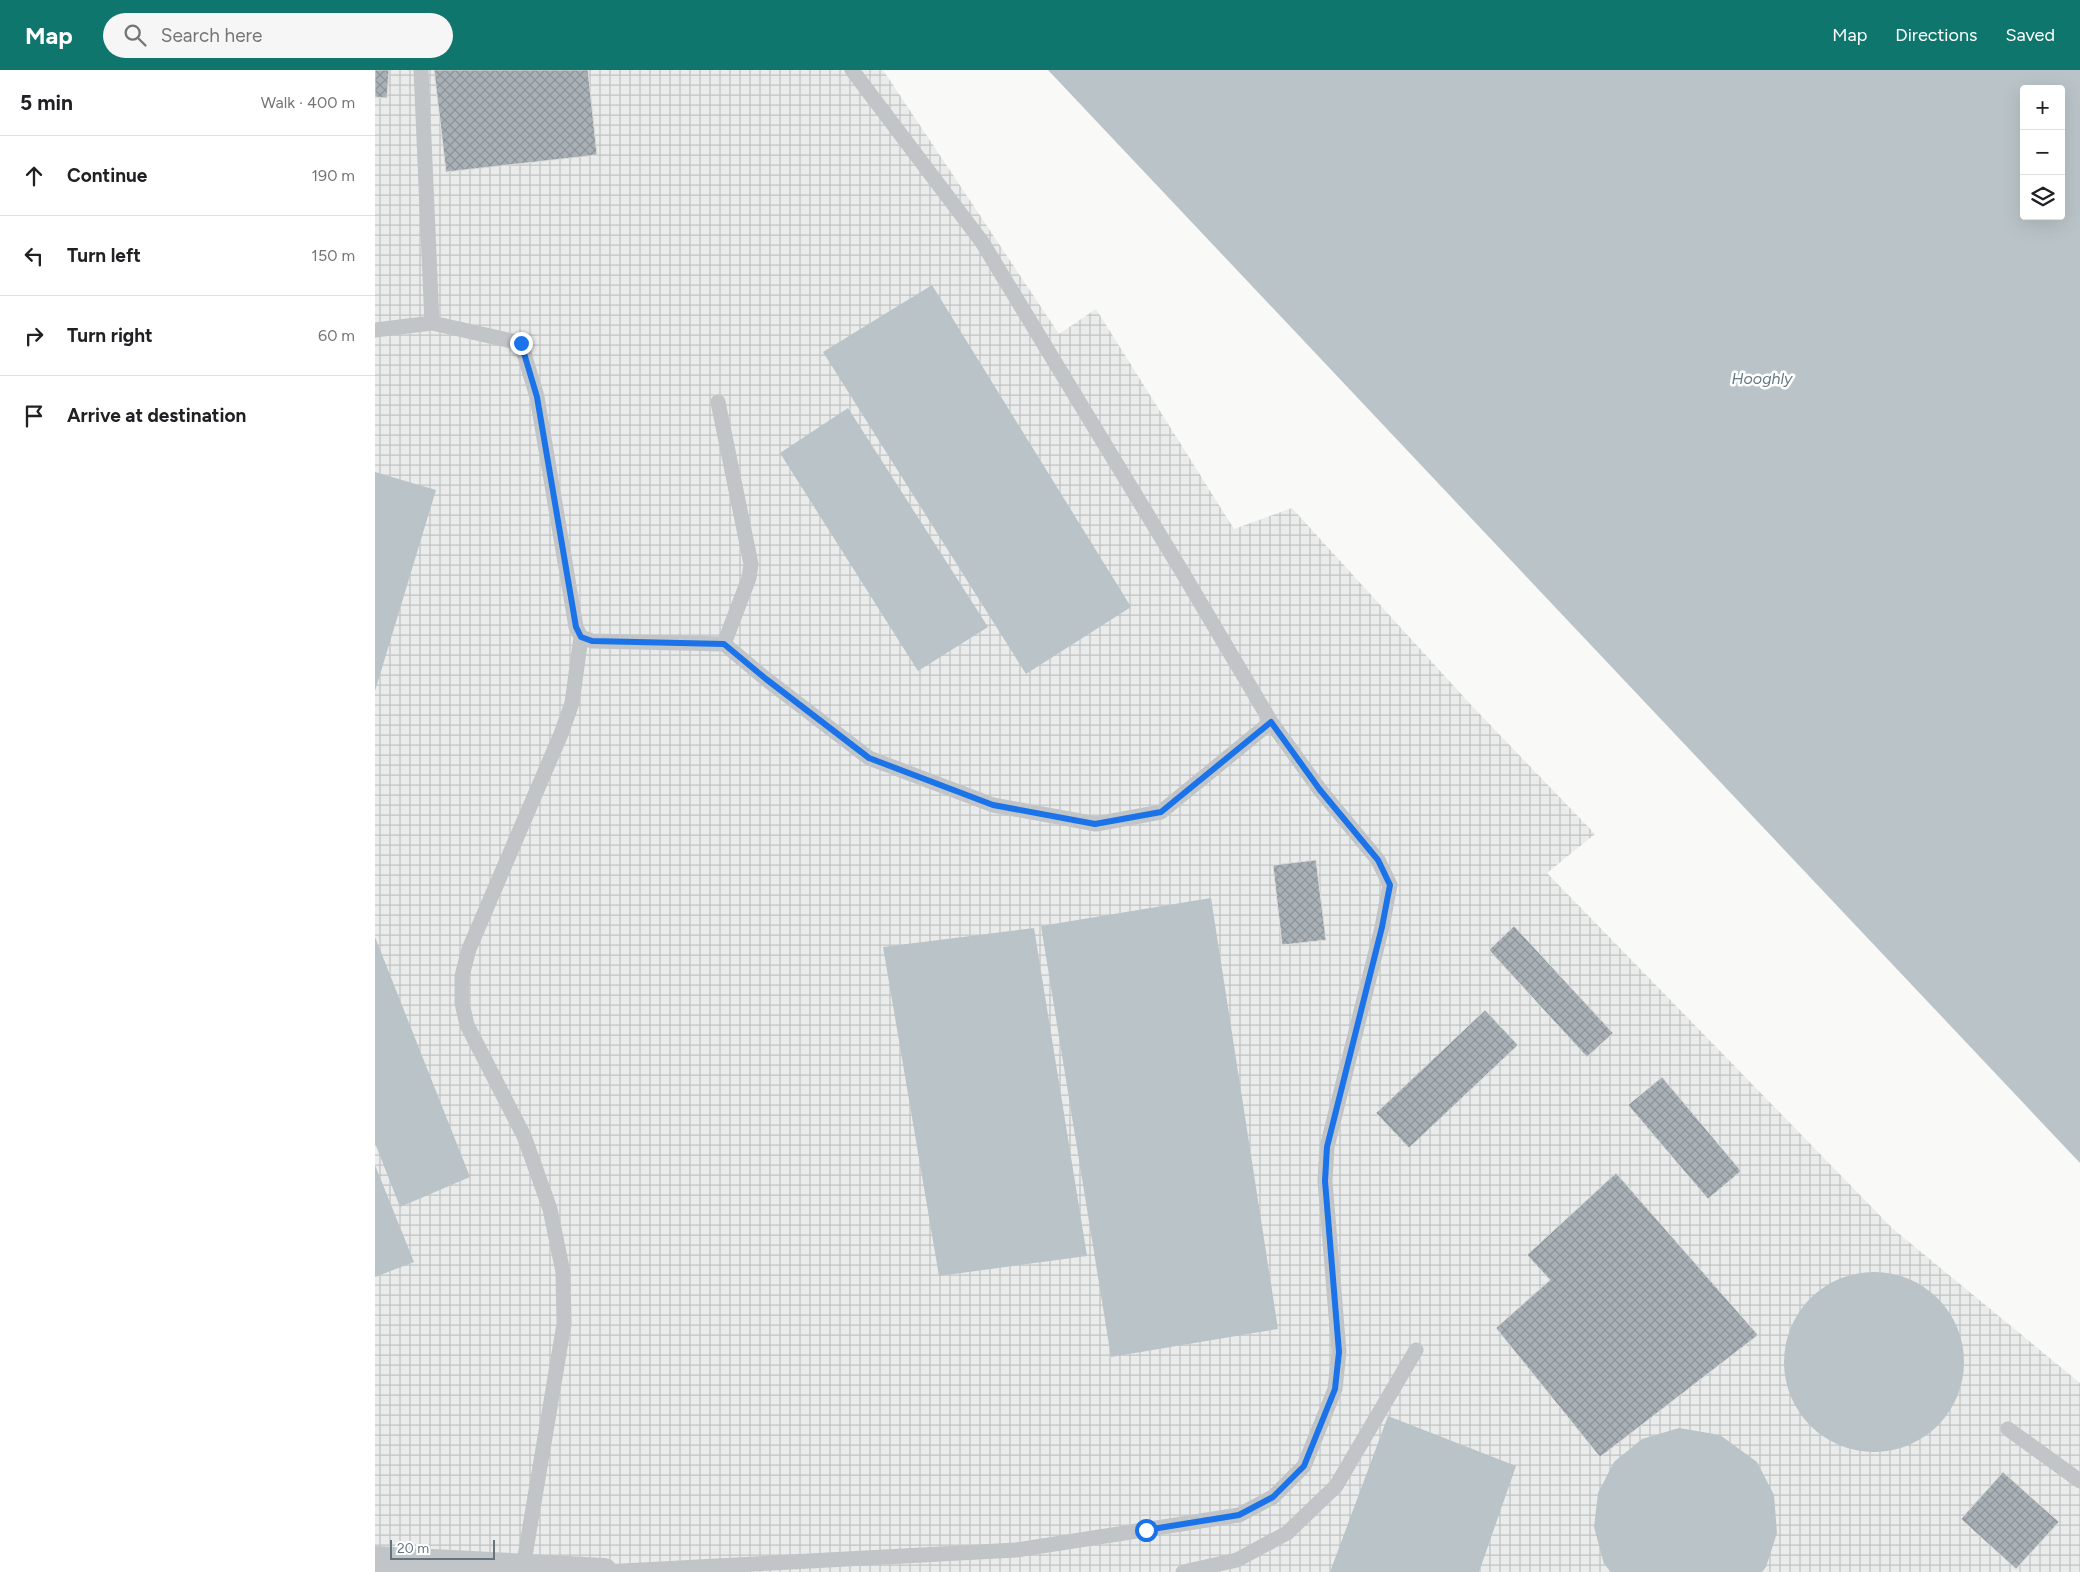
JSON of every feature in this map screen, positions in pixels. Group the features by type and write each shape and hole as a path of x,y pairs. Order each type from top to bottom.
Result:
{"street":[{"path":"375,1560 604,1572"}],"lane":[{"path":"421,70 432,323"},
{"path":"604,1572 1016,1550 1239,1515 1273,1497 1304,1466 1335,1389 1339,1352 1325,1181 1327,1147 1382,927 1390,885 1378,860 1320,790 1271,722 982,242 852,70"},
{"path":"375,330 432,323 521,343 537,397 576,627 581,637 569,711 469,949 462,976 462,1003 467,1025 523,1136 550,1209 563,1272 564,1324 523,1568"},
{"path":"718,402 751,564 749,578 724,644"},
{"path":"581,637 592,641 724,644 766,679 869,758 993,805 1095,824 1161,812 1271,722"},
{"path":"1183,1572 1237,1560 1287,1533 1336,1486 1416,1350"},
{"path":"2008,1429 2080,1480"}],"shaded area":[{"path":"375,70 883,70 1059,334 1096,309 1234,529 1292,508 1472,706 1595,834 1547,873 1892,1228 2080,1383 2080,1572 375,1572"}],"water":[{"name":"Hooghly","path":"1048,70 2080,70 2080,1163"},
{"path":"932,285 1131,607 1026,674 823,352"},
{"path":"848,408 988,627 918,671 780,453"},
{"path":"375,472 436,490 375,691"},
{"path":"1211,898 1278,1329 1111,1357 1041,926"},
{"path":"1034,928 1087,1256 939,1276 883,947"},
{"path":"375,937 470,1177 400,1207 375,1143"},
{"path":"375,1165 414,1262 375,1277"},
{"path":"1865,1272 1883,1272 1908,1279 1924,1287 1938,1298 1949,1312 1957,1328 1964,1353 1964,1371 1957,1396 1949,1412 1938,1426 1924,1437 1900,1448 1883,1452 1865,1452 1848,1448 1824,1437 1804,1419 1788,1388 1784,1371 1784,1353 1788,1336 1799,1312 1817,1292 1848,1276"},
{"path":"1388,1416 1516,1466 1479,1572 1330,1572"},
{"path":"1679,1428 1720,1435 1757,1462 1774,1495 1777,1533 1766,1567 1762,1572 1611,1572 1604,1564 1594,1527 1598,1493 1614,1462 1642,1439"}],"building":[{"path":"375,70 389,70 387,98 375,97"},
{"path":"434,70 588,70 597,155 446,172"},
{"path":"1316,860 1326,940 1282,945 1273,865"},
{"path":"1514,926 1613,1033 1587,1057 1489,950"},
{"path":"1485,1010 1518,1045 1409,1148 1376,1113"},
{"path":"1662,1077 1741,1171 1708,1199 1628,1105"},
{"path":"1616,1173 1758,1335 1600,1457 1496,1328 1550,1280 1527,1255"},
{"path":"2003,1472 2059,1522 2016,1569 1961,1519"}],"route":[{"path":"521,343 537,397 576,627 581,637 592,641 724,644 766,679 869,758 993,805 1095,824 1161,812 1271,722 1320,790 1378,860 1390,885 1382,927 1327,1147 1325,1181 1339,1352 1335,1389 1304,1466 1273,1497 1239,1515 1146,1530"}]}
